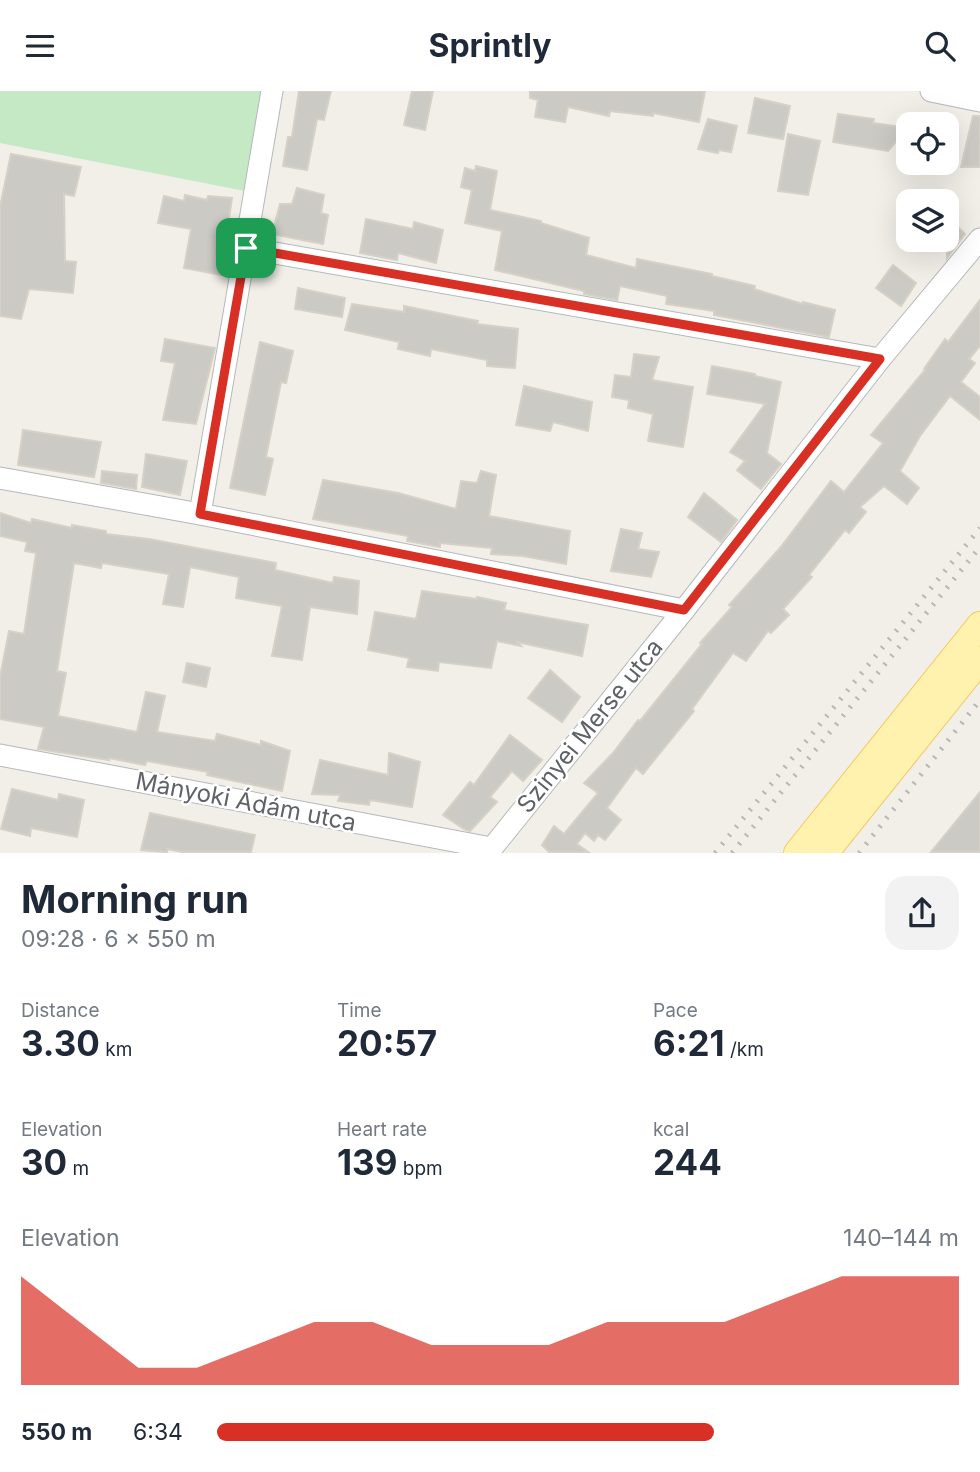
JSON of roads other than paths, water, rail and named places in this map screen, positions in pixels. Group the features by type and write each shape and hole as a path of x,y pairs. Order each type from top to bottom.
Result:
{"main road":[{"path":"797,852 980,625"},
{"path":"825,852 980,660"}],"street":[{"path":"200,514 272,91"},
{"path":"930,91 980,100"},
{"name":"Szinyei Merse utca","path":"489,850 684,610 880,359 980,239"},
{"path":"246,248 880,359"},
{"path":"0,478 200,514 684,610"},
{"name":"Mányoki Ádám utca","path":"0,755 489,850"}],"railway":[{"path":"715,853 980,528"},
{"path":"732,853 980,547"},
{"path":"859,853 980,700"}]}
